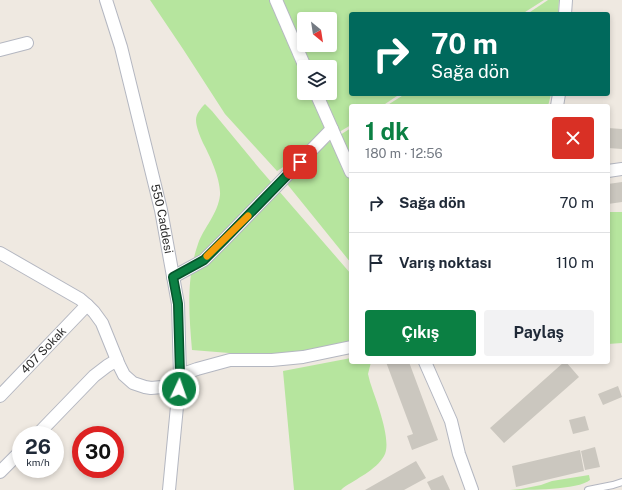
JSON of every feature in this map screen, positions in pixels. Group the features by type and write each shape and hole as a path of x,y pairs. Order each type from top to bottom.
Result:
{"street":[{"name":"550 Caddesi","path":"106,0 121,47 161,210 178,304 180,375 169,490"},
{"path":"276,0 302,60"},
{"path":"565,12 566,0"},
{"path":"0,50 27,44"},
{"path":"319,100 349,167"},
{"path":"173,277 204,260 332,129"},
{"path":"610,171 622,169"},
{"path":"0,253 80,299 87,305 102,323 121,370 129,379 139,386 151,388 162,387 168,385 180,375 230,360 272,360 303,357 349,347"},
{"name":"407 Sokak","path":"0,396 87,305"},
{"path":"45,426 94,376 117,360"},
{"path":"426,364 451,421 459,454 472,490"},
{"path":"0,472 12,460"}],"lane":[{"path":"588,490 622,482"}],"green space":[{"path":"150,0 544,0 525,12 349,12 349,96 397,96 385,104 349,104 349,126 277,171 225,114"},
{"path":"548,0 559,0 558,12 530,12"},
{"path":"402,96 550,96 548,104 389,104"},
{"path":"205,104 212,111 259,168 349,272 349,342 291,354 254,355 192,350 189,296 194,257 198,244 217,208 220,195 217,175 197,129 196,118 200,109"},
{"path":"349,129 349,261 279,174"},
{"path":"610,212 622,212 622,343 610,344"},
{"path":"349,358 349,364 370,364 368,374 385,430 386,440 384,456 376,466 341,490 294,490 283,371"},
{"path":"589,475 590,480 575,486 552,489 510,490 521,489 552,481"}],"building":[{"path":"610,128 622,129 622,149 610,148"},
{"path":"622,182 622,202 610,204 610,184"},
{"path":"387,364 410,364 438,440 412,450 407,436 413,434"},
{"path":"562,364 568,364 579,377 504,443 490,428"},
{"path":"618,386 622,397 603,405 598,394"},
{"path":"585,416 589,430 573,434 569,420"},
{"path":"595,447 600,467 585,470 581,451"},
{"path":"580,450 584,471 516,487 512,466"},
{"path":"416,461 426,478 404,490 365,490"},
{"path":"443,475 450,490 431,490 427,482"}],"slow traffic":[{"path":"207,256 248,216"}],"route":[{"path":"179,389 178,304 173,277 204,260 300,162"}]}
